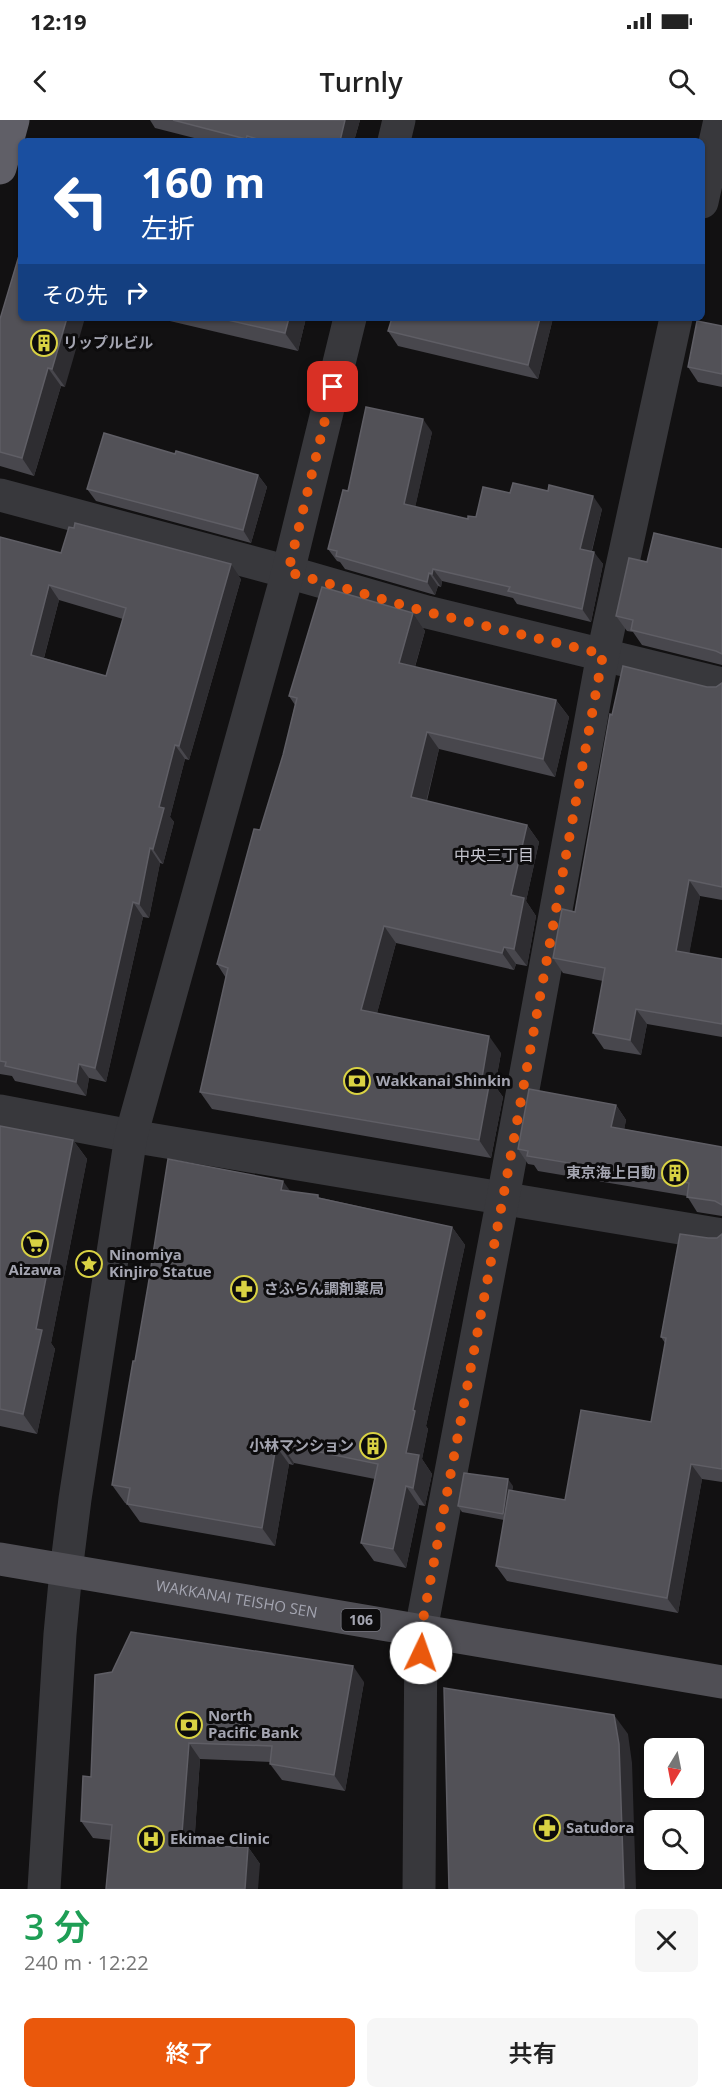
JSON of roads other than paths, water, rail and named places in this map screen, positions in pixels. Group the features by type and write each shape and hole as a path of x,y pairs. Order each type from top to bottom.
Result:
{"highway":[{"path":"0,168 13,120"}],"main road":[{"name":"WAKKANAI TEISHO SEN","path":"0,1559 722,1682"}],"street":[{"path":"395,138 399,120"},
{"path":"705,188 720,120"},
{"path":"44,1889 66,1571 131,1136 288,572 349,321"},
{"path":"419,1889 421,1630 603,654 675,321"},
{"path":"0,495 288,572 427,612 722,684"},
{"path":"0,1111 131,1136 722,1235"}],"place":[{"name":"リップルビル","path":"44,343"},
{"name":"Wakkanai Shinkin","path":"357,1081"},
{"name":"東京海上日動","path":"675,1173"},
{"name":"Aizawa","path":"35,1244"},
{"name":"Ninomiya Kinjiro Statue","path":"89,1264"},
{"name":"さふらん調剤薬局","path":"244,1289"},
{"name":"小林マンション","path":"373,1446"},
{"name":"North Pacific Bank","path":"189,1725"},
{"name":"Satudora","path":"547,1828"},
{"name":"Ekimae Clinic","path":"151,1839"}],"district":[{"name":"中央三丁目","path":"494,855"}]}
